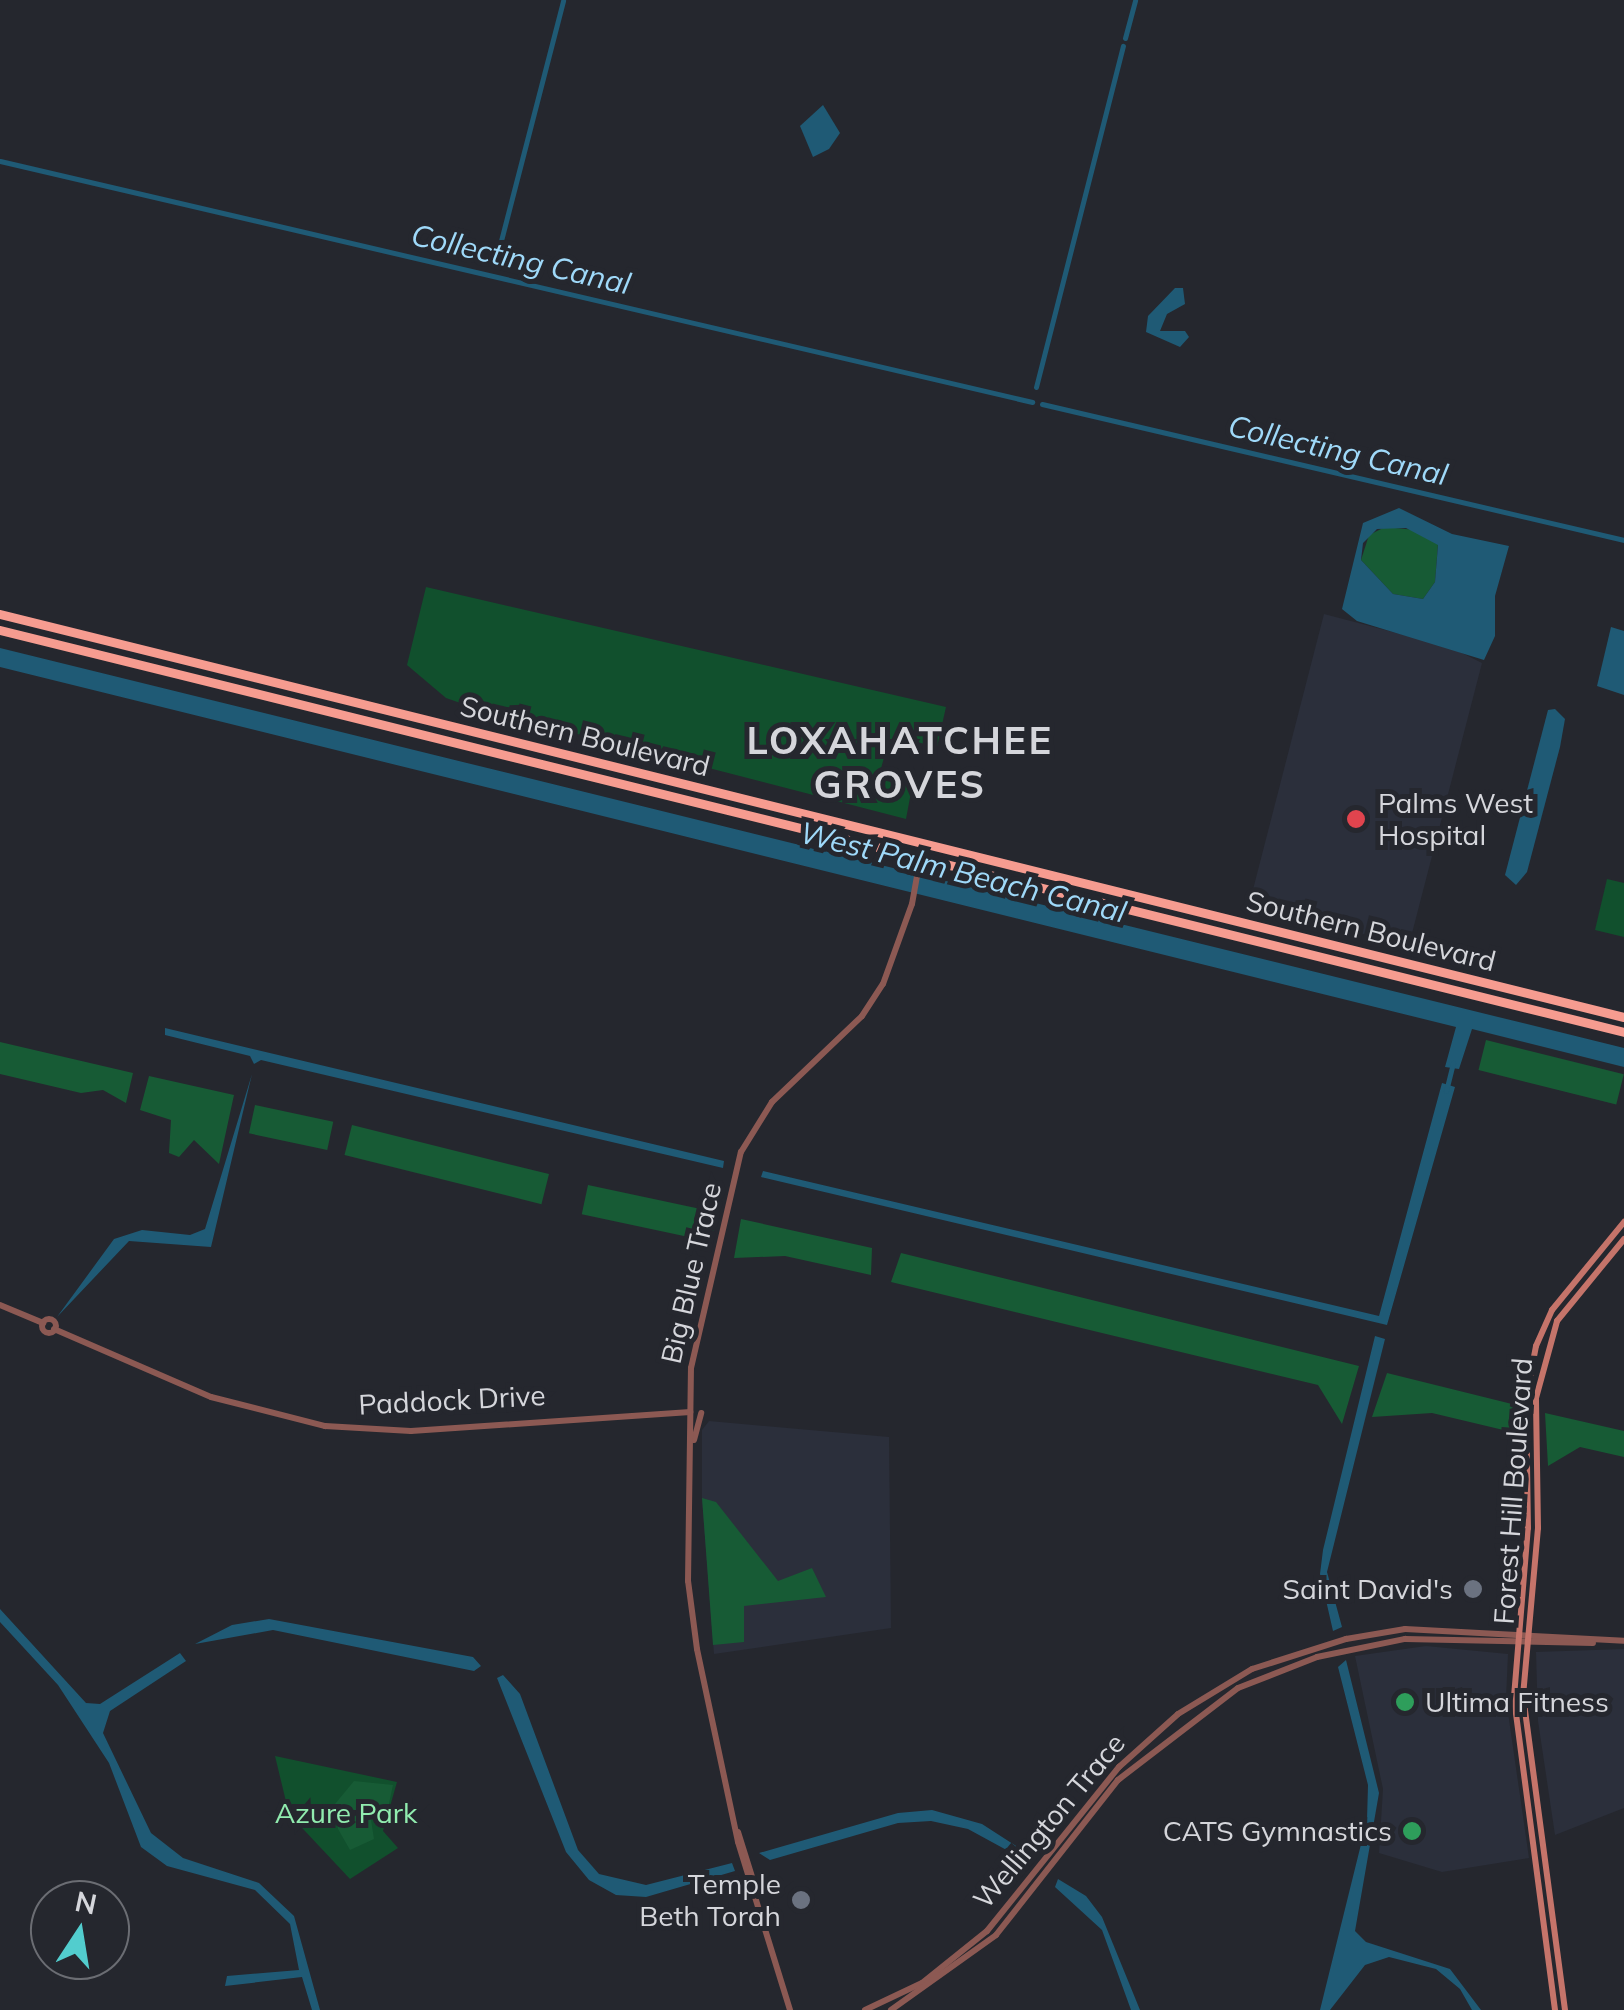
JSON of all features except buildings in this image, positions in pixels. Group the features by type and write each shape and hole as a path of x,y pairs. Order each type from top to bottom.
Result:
{"highway":[{"name":"Southern Boulevard","path":"0,614 1624,1018"},
{"name":"Southern Boulevard","path":"0,630 921,862 1624,1032"}],"main road":[{"name":"Forest Hill Boulevard","path":"1555,2010 1550,1932 1515,1720 1515,1644 1526,1544 1525,1416 1536,1346 1559,1298 1624,1222"},
{"name":"Forest Hill Boulevard","path":"1565,2010 1556,1910 1524,1719 1524,1644 1538,1528 1535,1415 1544,1356 1570,1300 1624,1240"},
{"path":"1526,1544 1538,1528"}],"street":[{"name":"Big Blue Trace","path":"790,2010 735,1829 690,1599 691,1368 741,1152 772,1102 873,1002 912,904 923,842"},
{"name":"Paddock Drive","path":"0,1305 42,1323 52,1320 54,1329 211,1398 325,1426 411,1430 690,1412"},
{"path":"690,1450 701,1412"},
{"name":"Wellington Trace","path":"865,2010 922,1983 987,1931 1119,1767 1212,1691 1252,1669 1362,1636 1418,1628 1624,1642 1515,1644 1405,1639 1361,1646 1238,1688 1118,1780 1028,1900 967,1962 890,2010"}],"shaded area":[{"name":"Palms West Hospital","path":"1324,614 1450,647 1482,663 1410,941 1403,944 1249,905"},
{"path":"709,1421 889,1437 891,1628 714,1654 702,1498 702,1430"},
{"path":"1426,1646 1508,1654 1506,1699 1529,1858 1442,1872 1379,1853 1383,1789 1355,1656"},
{"path":"1624,1649 1624,1808 1555,1835 1538,1721 1536,1652"}],"green space":[{"path":"1385,527 1416,530 1438,544 1435,582 1423,599 1393,594 1361,560 1369,535"},
{"path":"426,587 946,707 937,747 913,741 910,752 887,747 878,779 912,787 906,819 469,706 446,698 407,665"},
{"path":"1607,879 1624,883 1624,937 1595,930"},
{"path":"1486,1040 1624,1074 1616,1104 1479,1070"},
{"path":"0,1042 133,1073 126,1103 103,1090 81,1093 0,1074"},
{"path":"149,1076 234,1095 219,1164 194,1140 179,1157 169,1153 171,1120 140,1110"},
{"path":"255,1105 333,1122 327,1150 249,1133"},
{"path":"352,1125 549,1174 541,1204 345,1155"},
{"path":"588,1185 717,1212 711,1242 582,1214"},
{"path":"741,1219 872,1248 871,1275 785,1256 734,1258"},
{"path":"901,1253 1359,1366 1342,1424 1318,1385 891,1282"},
{"path":"1387,1373 1516,1405 1516,1433 1432,1413 1372,1417"},
{"path":"1545,1413 1624,1431 1624,1457 1580,1447 1548,1466"},
{"path":"702,1498 716,1502 778,1581 812,1568 826,1597 744,1606 744,1642 713,1645"},
{"name":"Azure Park","path":"275,1756 397,1782 383,1831 398,1848 350,1879 289,1814"},
{"path":"354,1781 393,1785 387,1813 370,1813 374,1839 350,1850 338,1829 335,1804"}],"water":[{"path":"823,105 840,133 829,149 813,157 800,126"},
{"path":"1175,288 1183,288 1185,304 1167,314 1160,331 1185,331 1189,337 1180,347 1146,332 1148,316"},
{"path":"1399,508 1452,534 1509,546 1495,596 1495,636 1484,660 1357,621 1342,609 1363,523","holes":["1406,528 1438,545 1435,582 1423,599 1393,594 1361,560 1363,543 1377,529"]},
{"path":"1611,627 1624,631 1624,695 1597,686"},
{"path":"0,648 1624,1048 1624,1067 1472,1029 1459,1069 1445,1067 1456,1027 0,667"},
{"path":"1555,709 1565,719 1560,747 1527,872 1516,885 1505,875 1548,710"},
{"path":"165,1028 724,1161 723,1168 261,1060 254,1064 250,1056 165,1035"},
{"path":"252,1074 211,1247 129,1241 57,1317 114,1239 142,1230 190,1235 205,1229"},
{"path":"1442,1083 1455,1087 1387,1325 761,1177 763,1171 1379,1316"},
{"path":"1375,1336 1385,1339 1327,1572 1342,1627 1333,1631 1320,1574 1323,1550"},
{"path":"0,1609 86,1703 100,1704 180,1653 186,1661 110,1711 103,1733 151,1833 183,1858 259,1883 294,1916 320,2010 312,2010 302,1977 225,1986 227,1976 299,1970 290,1924 255,1890 167,1866 141,1847 109,1763 58,1685 0,1622"},
{"path":"269,1619 473,1657 481,1666 474,1671 273,1630 195,1644 232,1625"},
{"path":"1346,1660 1379,1793 1355,1931 1366,1942 1450,1969 1481,2010 1472,2010 1460,1989 1436,1969 1389,1957 1365,1965 1330,2010 1320,2010 1367,1820 1368,1785 1338,1667"},
{"path":"503,1675 520,1694 578,1850 599,1874 646,1885 732,1863 735,1871 646,1897 616,1895 589,1880 566,1852 497,1678"},
{"path":"932,1810 982,1824 1027,1853 1032,1864 968,1829 931,1821 898,1823 770,1860 759,1853 898,1813"},
{"path":"1058,1879 1086,1896 1102,1917 1140,2010 1131,2010 1102,1930 1055,1887"}],"waterway":[{"path":"496,260 563,0"},
{"path":"1125,38 1135,0"},
{"path":"1036,387 1123,46"},
{"name":"Collecting Canal","path":"0,161 1032,402"},
{"name":"Collecting Canal","path":"1042,404 1624,540"},
{"path":"1446,1091 1453,1063"}],"place":[{"name":"Palms West Hospital","path":"1356,819"},
{"name":"Saint David's","path":"1473,1589"},
{"name":"Ultima Fitness","path":"1405,1702"},
{"name":"CATS Gymnastics","path":"1412,1831"},
{"name":"Temple Beth Torah","path":"801,1900"}],"district":[{"name":"LOXAHATCHEE GROVES","path":"900,763"}],"water label":[{"name":"West Palm Beach Canal","path":"963,872"}]}
